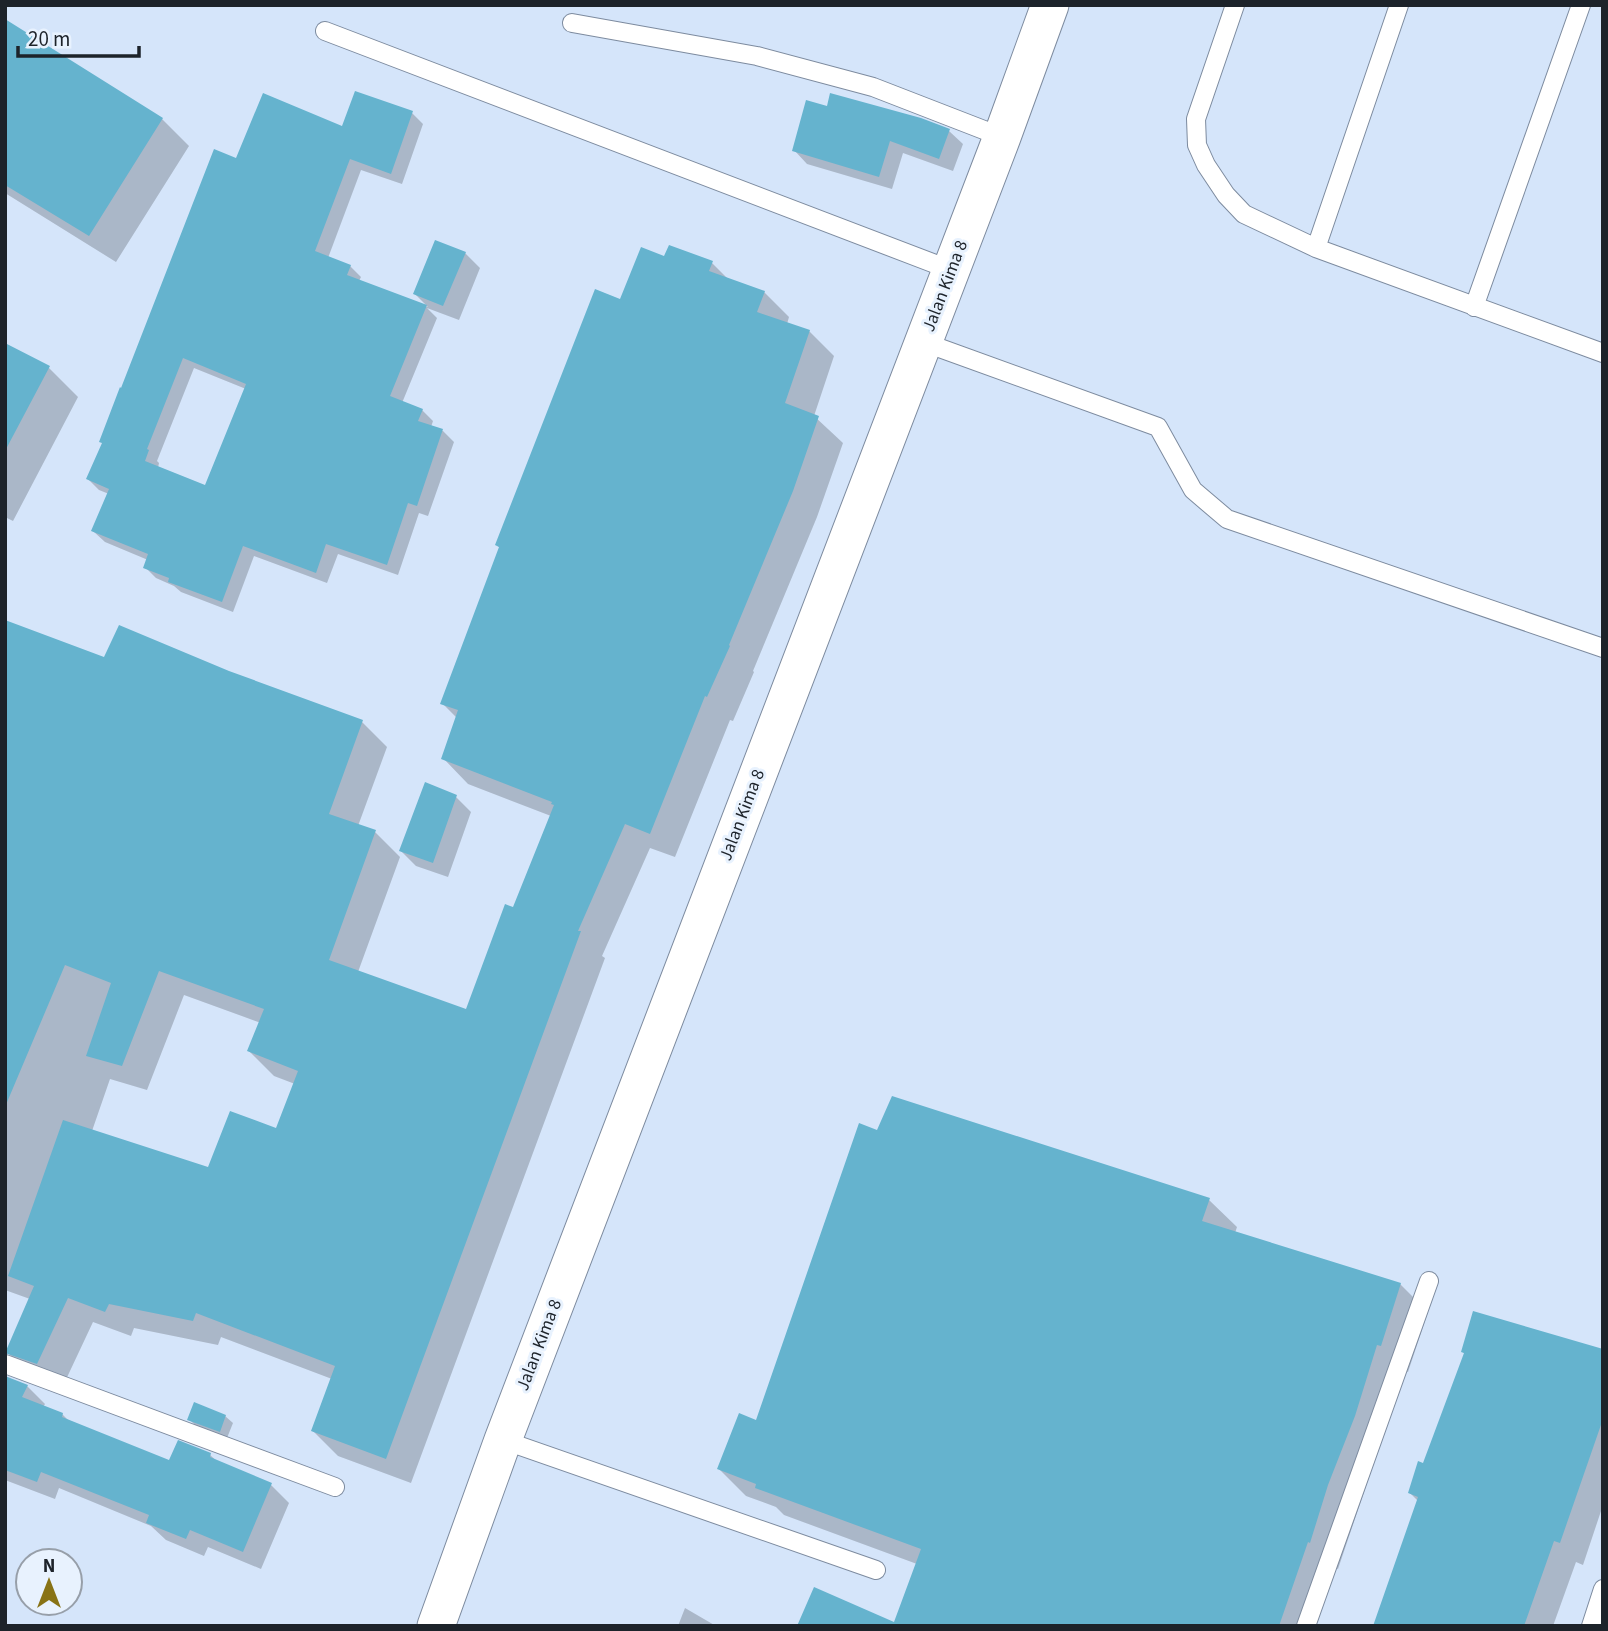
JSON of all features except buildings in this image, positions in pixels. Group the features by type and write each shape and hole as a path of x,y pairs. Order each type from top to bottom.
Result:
{"street":[{"name":"Jalan Kima 8","path":"436,1626 503,1440 1002,137 1050,5"}],"lane":[{"path":"1235,5 1196,119 1197,145 1206,165 1226,195 1244,214 1316,248 1603,353"},
{"path":"1316,248 1399,5"},
{"path":"1474,307 1581,5"},
{"path":"572,23 757,56 873,87 1002,137"},
{"path":"325,31 951,270"},
{"path":"923,342 1158,427 1193,490 1227,519 1603,648"},
{"path":"1306,1626 1429,1281"},
{"path":"5,1364 335,1487"},
{"path":"503,1440 876,1570"},
{"path":"1591,1626 1603,1589"}]}
